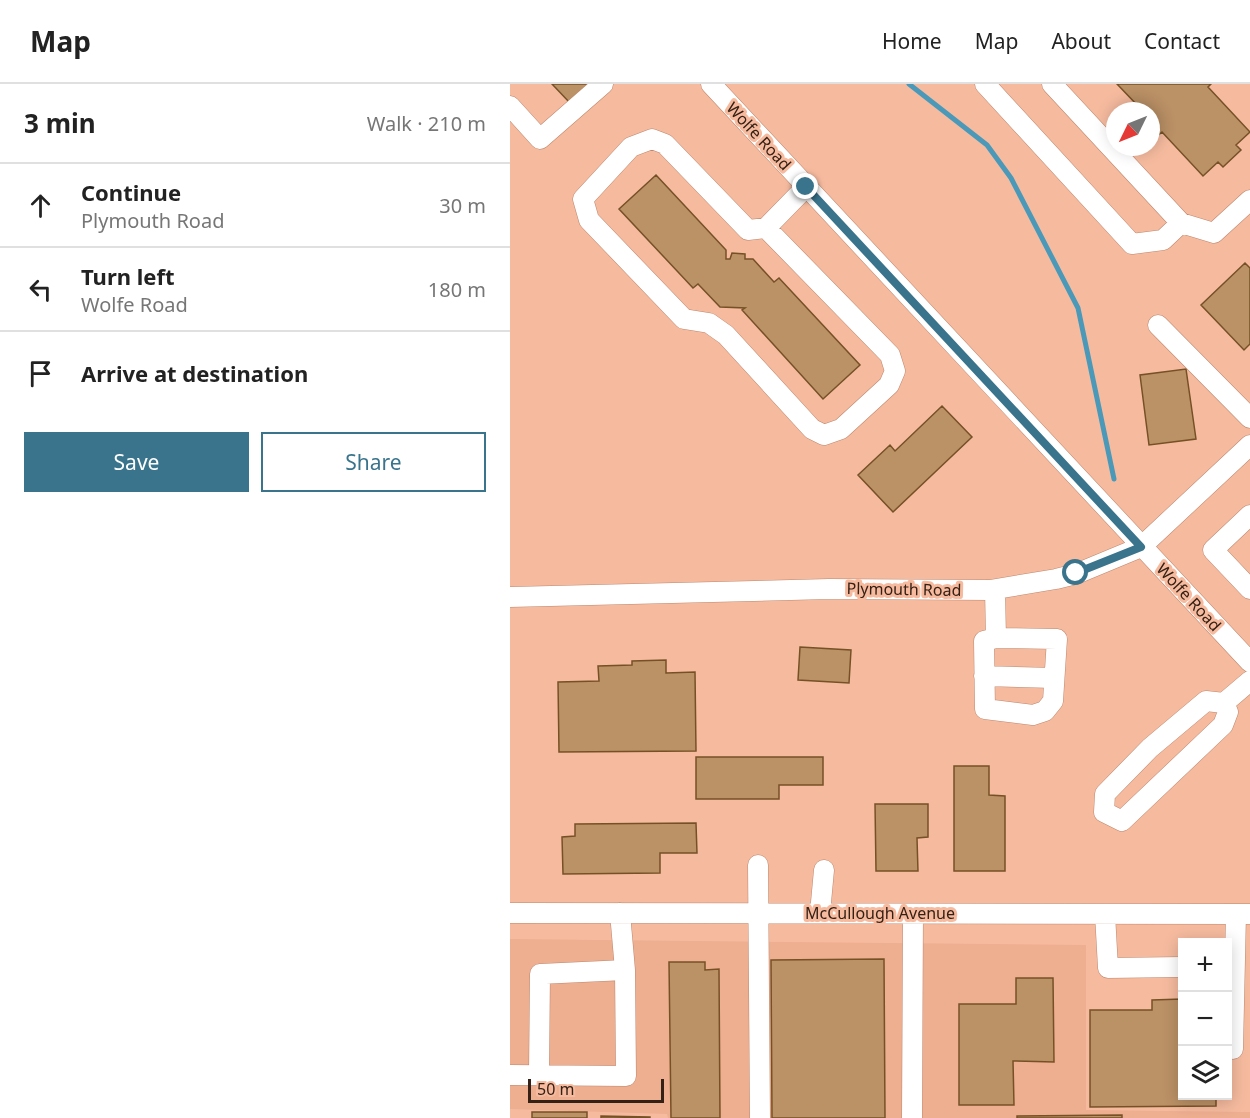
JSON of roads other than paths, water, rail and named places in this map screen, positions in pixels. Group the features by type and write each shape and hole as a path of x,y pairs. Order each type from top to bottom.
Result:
{"street":[{"path":"510,106 540,139 603,84"},
{"name":"Wolfe Road","path":"711,84 1250,662"},
{"path":"985,84 1132,244 1162,240 1181,223"},
{"path":"1052,84 1181,223 1214,233 1250,200"},
{"path":"766,228 890,355 895,370 889,385 841,429 824,435 812,429 726,335 709,323 684,319 590,220 583,199 631,147 652,139 665,144 748,230 766,228 806,187"},
{"path":"1158,325 1250,418"},
{"name":"Plymouth Road","path":"510,597 829,589 995,590 1076,573 1141,547 1250,445"},
{"path":"1250,514 1213,550 1250,589"},
{"path":"995,590 996,639"},
{"path":"996,639 1057,639 1053,701 1045,711 1034,715 985,709 984,641 996,639"},
{"path":"984,676 1054,678"},
{"path":"1224,703 1228,712 1223,725 1122,822 1104,812 1105,794 1149,748 1206,700 1224,703 1250,681"},
{"path":"758,865 760,1118"},
{"path":"820,914 824,870"},
{"name":"McCullough Avenue","path":"510,913 1243,914"},
{"path":"510,1075 627,1076 626,970 620,913"},
{"path":"912,1118 913,914"},
{"path":"1105,914 1108,968 1178,967"},
{"path":"1232,962 1243,914"},
{"path":"539,1075 540,975 626,970"},
{"path":"1232,992 1233,1049"}],"waterway":[{"path":"909,84 987,145 1011,178 1078,308 1114,479"}]}
